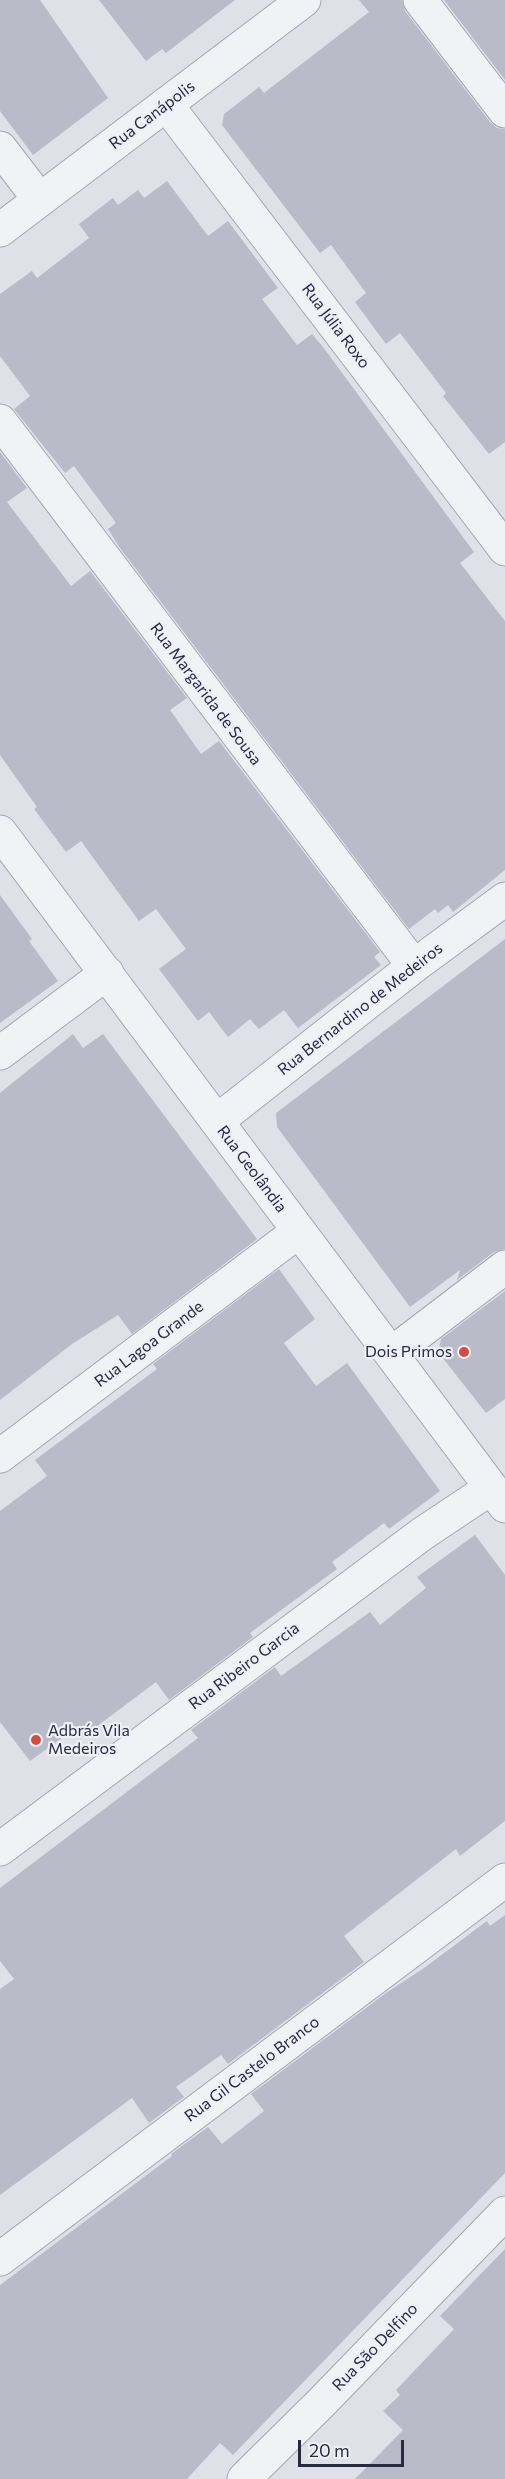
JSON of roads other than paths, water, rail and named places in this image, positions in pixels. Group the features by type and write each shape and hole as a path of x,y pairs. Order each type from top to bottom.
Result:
{"street":[{"path":"420,0 505,111"},
{"name":"Rua Canápolis","path":"0,230 166,104 290,4"},
{"name":"Rua Júlia Roxo","path":"166,104 505,549"},
{"path":"0,148 40,200"},
{"name":"Rua Margarida de Sousa","path":"0,421 414,966"},
{"name":"Rua Geolândia","path":"4,846 107,973 498,1497"},
{"name":"Rua Bernardino de Medeiros","path":"217,1121 414,966 505,899"},
{"path":"0,1053 107,973"},
{"name":"Rua Lagoa Grande","path":"0,1456 299,1231"},
{"path":"391,1354 505,1267"},
{"name":"Rua Ribeiro Garcia","path":"0,1849 412,1541 498,1497"},
{"name":"Rua Gil Castelo Branco","path":"0,2259 505,1880"},
{"name":"Rua São Delfino","path":"244,2479 505,2213"}],"place":[{"name":"Dois Primos","path":"464,1352"},
{"name":"Adbrás Vila Medeiros","path":"36,1740"}]}
